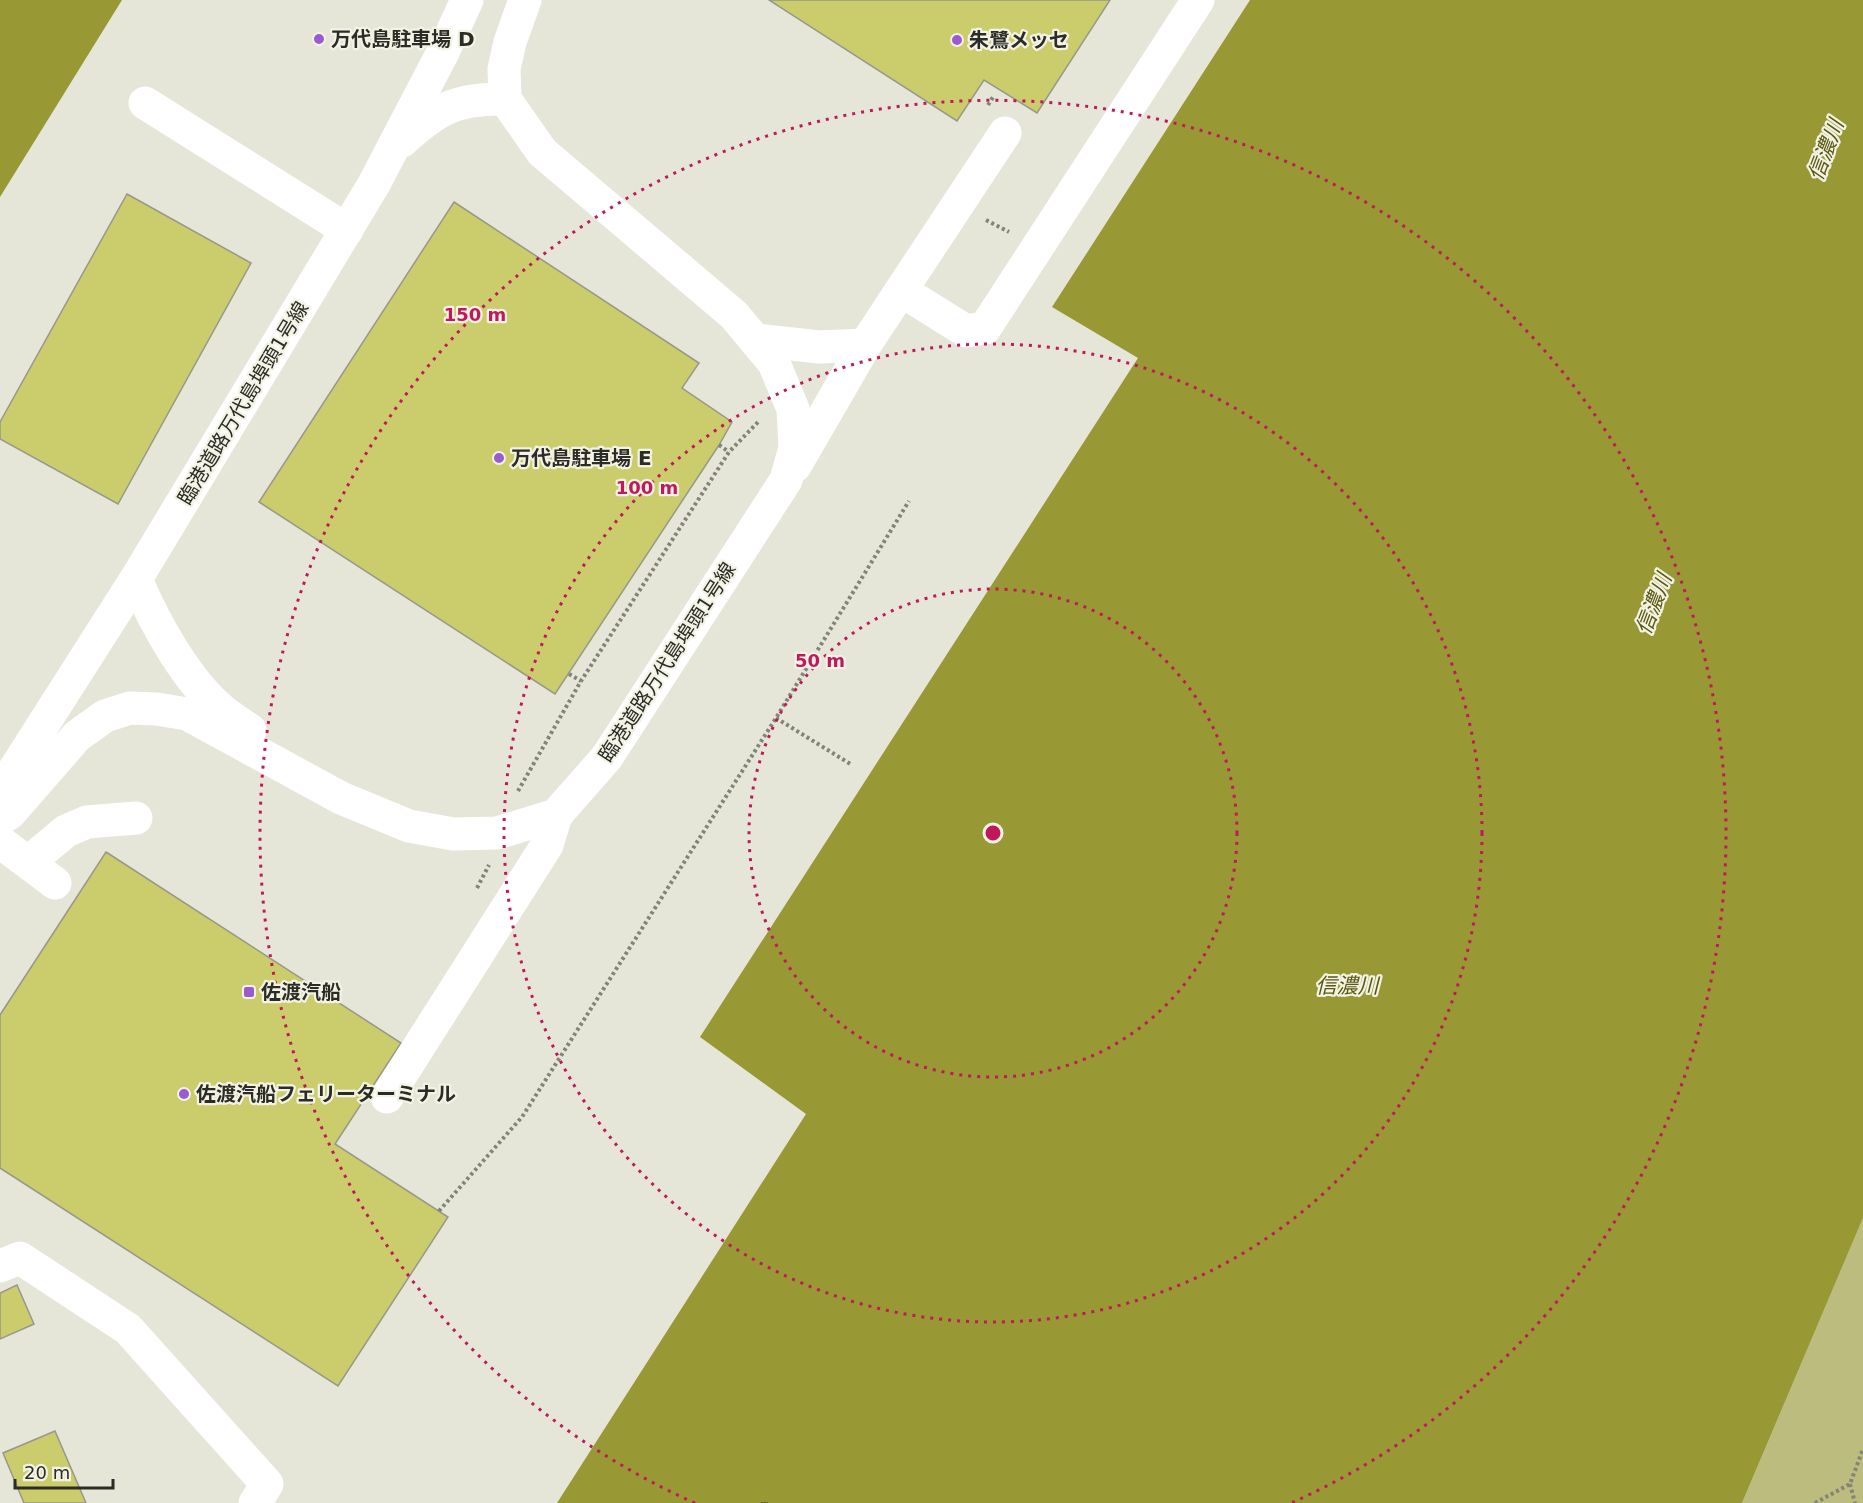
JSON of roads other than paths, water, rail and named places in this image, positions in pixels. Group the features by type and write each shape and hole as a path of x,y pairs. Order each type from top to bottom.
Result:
{"street":[{"name":"臨港道路万代島埠頭1号線","path":"0,796 15,768 136,579 347,230 392,151 467,0"},
{"path":"392,151 426,119 453,105 484,99 505,99 504,69 510,42 525,0"},
{"path":"902,291 966,331 985,328 1197,0"},
{"name":"臨港道路万代島埠頭1号線","path":"505,99 542,152 734,315 774,363 793,409 795,448 786,480 607,757 556,815"},
{"path":"145,103 347,230"},
{"path":"786,480 865,345 1005,133"},
{"path":"756,340 819,347 865,345"},
{"path":"136,579 149,611 190,675 222,710 261,738 301,775"},
{"path":"0,819 10,813 77,736 105,716 130,708 157,709 187,714 341,798 409,826 453,834 497,833 556,815"},
{"path":"387,1097 547,846 556,815"},
{"path":"29,862 66,831 87,822 136,819"},
{"path":"0,842 55,883"},
{"path":"0,1266 20,1258 128,1329 267,1484 255,1503"}],"water":[{"path":"0,0 122,0 0,197"},
{"name":"信濃川","path":"1250,0 1863,0 1863,1218 1742,1503 557,1503 806,1114 700,1037 1138,358 1052,307"}],"place":[{"name":"万代島駐車場 D","path":"319,39"},
{"name":"朱鷺メッセ","path":"957,40"},
{"name":"万代島駐車場 E","path":"499,458"},
{"name":"佐渡汽船","path":"249,992"},
{"name":"佐渡汽船フェリーターミナル","path":"184,1094"}]}
